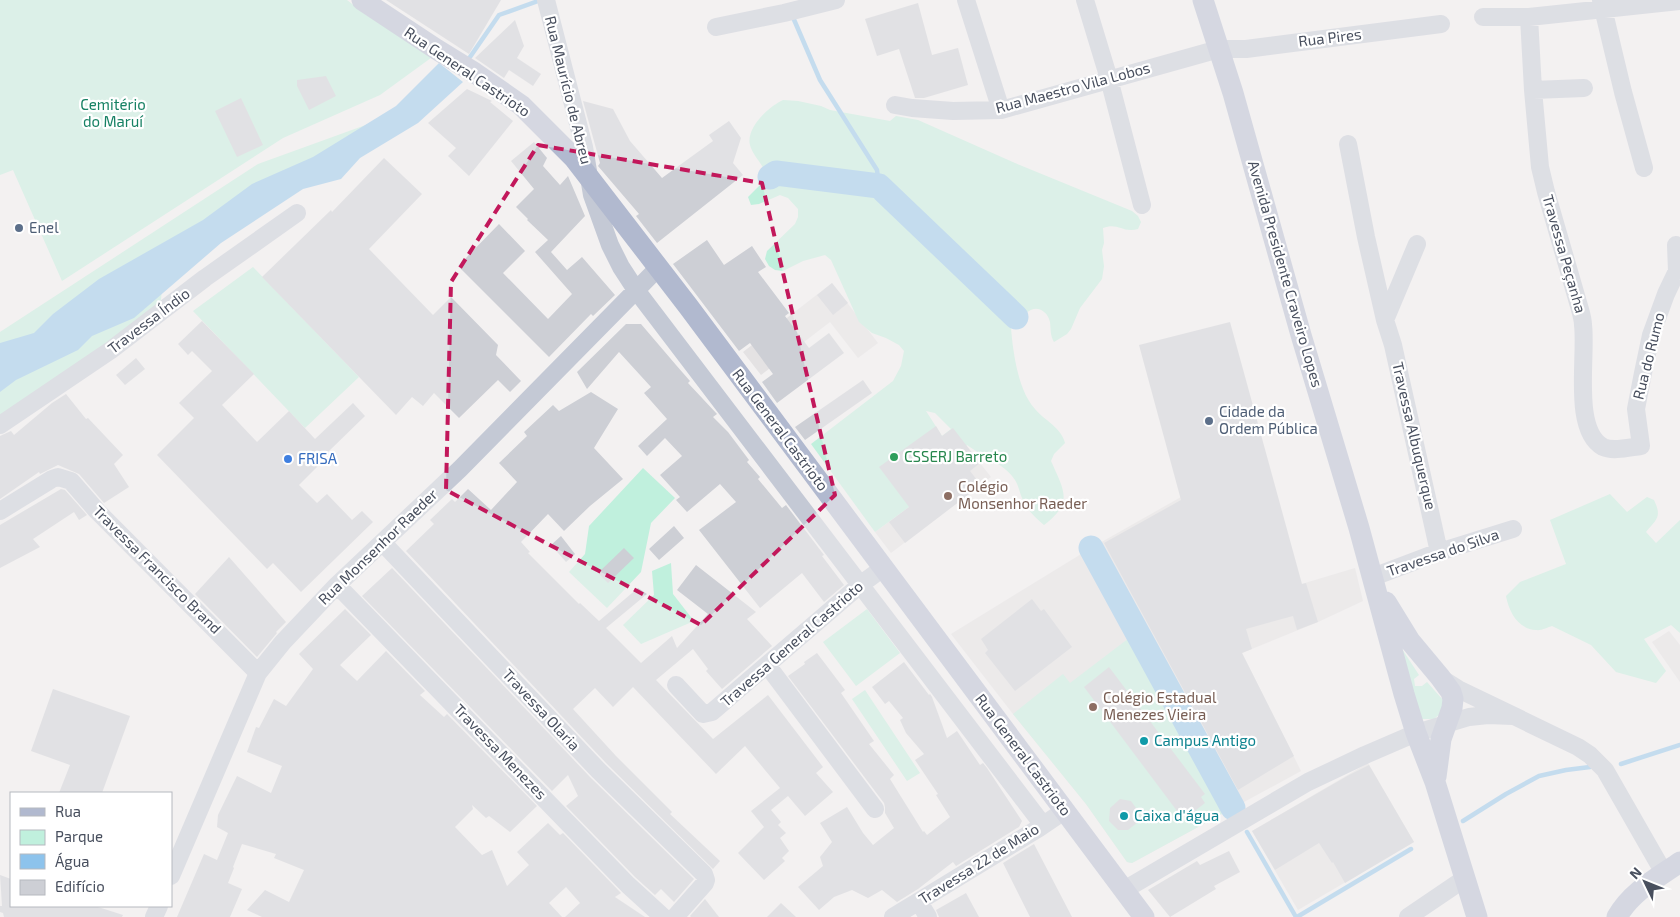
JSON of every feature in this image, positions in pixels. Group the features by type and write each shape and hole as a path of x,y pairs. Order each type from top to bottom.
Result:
{"main road":[{"name":"Rua General Castrioto","path":"362,0 521,105 574,158 1144,917"},
{"name":"Avenida Presidente Craveiro Lopes","path":"1203,0 1373,577 1416,733 1435,782 1477,917"},
{"name":"Avenida Presidente Craveiro Lopes","path":"1373,577 1410,641 1451,692 1453,699 1452,708 1441,739 1435,782"},
{"path":"1617,917 1634,894 1672,867"}],"street":[{"path":"716,27 784,14 836,0"},
{"path":"966,0 1000,110"},
{"path":"1085,0 1109,79 1142,205"},
{"path":"1483,17 1529,17 1602,5 1680,0"},
{"name":"Rua Maurício de Abreu","path":"547,2 584,147 592,195 610,245 621,267 636,290 1043,824"},
{"path":"1602,5 1644,168"},
{"name":"Travessa Peçanha","path":"1529,17 1540,167 1584,325 1584,399 1589,432 1604,448 1620,449 1641,446"},
{"name":"Rua Pires","path":"1219,49 1246,49 1441,24"},
{"name":"Rua Maestro Vila Lobos","path":"894,105 953,111 1000,110 1219,49"},
{"path":"1533,90 1584,88"},
{"name":"Travessa Albuquerque","path":"1348,144 1366,237 1385,320 1393,345 1439,552"},
{"name":"Travessa Índio","path":"0,425 111,350 206,278 297,213"},
{"path":"1385,320 1417,244"},
{"path":"1676,245 1678,271"},
{"name":"Rua Monsenhor Raeder","path":"172,874 258,673 283,642 338,586 460,470 658,268"},
{"name":"Rua do Rumo","path":"1641,446 1636,409 1651,334 1666,294 1678,271"},
{"name":"Travessa Francisco Brand","path":"0,512 52,479 58,477 71,481 97,511 258,673"},
{"name":"Travessa do Silva","path":"1373,577 1439,552 1512,530"},
{"name":"Travessa Olaria","path":"383,542 598,770 704,874 705,883 675,917"},
{"name":"Travessa General Castrioto","path":"676,685 703,714 712,712 860,585 883,568"},
{"name":"Travessa Menezes","path":"338,586 628,885 663,917"},
{"path":"767,666 875,809"},
{"name":"Avenida Presidente Craveiro Lopes","path":"1440,677 1458,689 1578,747 1590,755 1605,770 1672,867"},
{"path":"1124,890 1308,782 1416,733 1470,717 1488,715 1513,716"},
{"name":"Travessa 22 de Maio","path":"893,917 924,909 1064,811"},
{"path":"1408,917 1464,879"}],"highlighted area":[{"path":"538,145 762,183 835,495 701,625 446,490 451,282"}],"shaded area":[{"path":"832,283 878,343 858,358 830,322 761,375 743,352"},
{"name":"Colégio Monsenhor Raeder","path":"972,453 991,477 891,553 875,532 909,507"},
{"path":"1181,497 1222,608 1355,568 1363,601 1318,622 1242,653 1301,771 1132,863 1127,862 1086,804 951,634 1091,548"},
{"path":"1669,631 1680,645 1680,682 1652,642"},
{"path":"1368,763 1414,842 1298,910 1252,831"}],"green space":[{"name":"Cemitério do Maruí","path":"0,0 347,0 366,15 435,55 380,95 283,138 62,281 13,170 0,175"},
{"path":"783,100 798,101 830,110 890,121 896,116 918,120 1015,163 1132,211 1138,216 1141,222 1138,229 1128,230 1113,226 1103,228 1104,243 1102,250 1104,266 1102,279 1080,308 1067,334 1054,342 1051,335 1050,322 1045,313 1039,309 1030,310 1011,328 1015,359 1024,392 1035,409 1056,428 1065,443 1054,454 1051,461 1060,480 1064,496 1063,503 1060,510 1044,525 1026,506 1011,474 967,445 909,507 875,532 811,444 893,381 901,366 904,351 899,345 872,333 859,322 831,260 825,255 803,261 783,271 775,270 769,266 765,259 767,251 795,224 798,217 798,209 788,198 780,195 759,204 751,205 748,197 763,182 766,175 751,148 749,141 751,134 758,120","holes":["926,411 935,413 951,429 942,436"]},
{"path":"385,118 0,362 0,332 258,164"},
{"path":"253,267 359,377 305,428 193,311"},
{"path":"164,271 160,308 0,416 0,389"},
{"path":"643,468 675,498 651,523 641,572 607,608 569,572 585,554 589,526"},
{"path":"1610,494 1627,512 1647,497 1654,500 1658,510 1657,518 1646,532 1656,543 1680,520 1680,633 1671,625 1644,639 1666,671 1656,683 1616,672 1591,645 1552,626 1538,630 1524,627 1515,619 1507,602 1506,596 1520,582 1566,564 1550,520"},
{"path":"671,563 673,594 694,621 641,644 623,625 654,595 652,571"},
{"path":"867,609 900,653 856,686 823,642"},
{"path":"1389,629 1419,675 1414,679 1415,686 1422,686 1427,682 1443,700 1441,713 1434,719 1421,719"},
{"name":"Colégio Estadual Menezes Vieira","path":"1137,632 1233,808 1132,863 1127,862 1086,804 1013,714 1063,674 1070,683"},
{"path":"865,690 920,773 907,781 852,699"}],"water":[{"path":"439,63 463,82 418,123 360,158 341,179 303,189 221,243 134,318 92,336 78,350 16,380 0,392 0,343 34,333 53,314 99,279 203,220 252,184 313,157 396,106"}],"building":[{"path":"386,0 501,0 469,54"},
{"path":"918,3 932,55 958,48 968,85 924,98 915,98 899,49 877,56 865,19"},
{"path":"515,20 524,46 517,58 541,74 533,86 509,70 504,78 475,58"},
{"path":"326,76 336,96 309,110 297,86 297,80"},
{"path":"467,89 492,101 490,102 513,121 469,176 448,156 456,148 428,123"},
{"path":"241,98 263,145 237,157 215,111"},
{"path":"583,101 613,109 630,141 662,178 713,141 709,135 729,121 741,138 733,163 743,175 657,243 636,216 639,214 598,166 600,163"},
{"path":"534,142 547,158 543,166 560,185 568,176 585,216 551,252 567,270 582,257 615,295 593,316 591,314 549,357 458,266 499,224 525,251 503,273 548,319 572,294 535,252 548,240 516,207 534,189 511,161"},
{"path":"384,158 422,194 369,249 433,315 451,297 498,345 496,355 521,381 510,392 498,380 459,418 434,393 423,406 412,397 396,415 262,277 331,210 332,212"},
{"path":"707,240 724,265 752,246 766,267 758,272 789,313 785,316 809,348 829,333 844,353 777,403 762,382 773,374 750,343 739,351 673,264"},
{"path":"832,283 848,303 833,315 817,295"},
{"path":"202,321 254,374 222,405 257,442 289,411 315,439 353,403 365,416 328,452 330,454 299,485 317,503 327,494 352,520 362,511 373,522 301,592 273,563 267,569 157,455 194,418 179,403 212,371 192,351 188,355 178,344"},
{"path":"1230,322 1302,584 1306,583 1318,622 1297,630 1293,616 1246,629 1252,649 1242,653 1294,756 1238,790 1104,543 1181,500 1139,345"},
{"path":"626,324 641,324 690,381 688,383 717,414 713,417 728,432 749,460 747,462 760,477 758,479 782,508 786,505 824,555 822,556 844,585 824,602 802,573 760,608 699,530 736,502 720,484 687,512 676,500 680,497 660,475 682,456 665,438 647,456 638,446 667,419 644,393 651,387 619,352 587,389 577,372"},
{"path":"136,358 145,369 125,385 116,375"},
{"path":"863,380 872,393 805,440 795,427"},
{"path":"591,392 618,409 594,448 623,479 590,506 564,531 548,514 521,542 530,552 528,553 579,604 599,621 638,588 647,594 606,628 641,663 672,636 677,648 708,614 677,590 696,565 756,612 747,619 772,646 722,689 706,671 708,669 693,649 656,680 713,739 768,695 823,767 816,773 833,792 805,816 788,796 771,810 781,822 778,825 786,833 780,838 789,851 782,858 785,861 764,880 738,853 764,827 751,811 780,788 745,746 716,774 633,687 613,707 595,688 573,709 616,756 672,812 670,814 720,861 713,869 606,763 406,551 434,524 430,520 452,499 455,502 468,489 491,510 517,482 499,463 527,436 524,432 553,405 559,411"},
{"path":"66,394 86,419 88,418 123,455 114,464 129,487 104,503 79,474 58,465 40,474 39,472 0,499 0,436 11,431 14,435 52,403"},
{"path":"936,426 942,436 953,428 980,463 970,471 981,485 905,543 889,522 909,507 879,467"},
{"path":"61,489 65,490 87,515 79,520 74,512 33,539 40,547 0,568 0,525"},
{"path":"674,526 684,538 659,560 649,549"},
{"path":"561,536 575,554 566,562 551,545"},
{"path":"624,548 634,558 608,583 598,573"},
{"path":"229,557 286,622 257,657 195,594"},
{"path":"392,568 590,777 694,879 674,902 661,889 655,895 566,806 578,796 568,775 552,791 362,596"},
{"path":"1032,599 1041,611 1044,609 1072,647 1015,691 985,653 988,650 981,639"},
{"path":"345,609 371,635 340,665 357,681 386,651 425,691 420,695 444,717 447,714 537,806 510,832 489,816 486,818 472,805 473,809 455,827 482,855 492,850 507,886 529,865 517,852 548,823 560,835 563,833 621,893 615,897 645,917 565,917 580,903 566,887 549,903 562,917 262,917 247,910 265,890 289,902 304,870 274,858 276,854 242,844 228,883 242,889 230,917 177,917 204,854 217,860 228,833 217,827 218,815 237,776 271,793 282,766 247,752 256,727 259,728 274,699 286,706 313,669 299,654"},
{"path":"817,653 845,690 841,693 874,741 869,744 894,775 890,779 923,832 927,835 950,817 936,795 938,794 915,760 924,754 906,733 900,720 903,718 889,701 885,704 872,687 904,662 932,697 947,738 957,731 980,765 983,763 1022,821 1019,827 956,866 953,862 918,889 897,902 882,890 868,898 852,890 834,897 819,910 798,887 823,866 820,857 832,842 820,823 847,807 873,845 894,828 885,813 884,803 788,676"},
{"name":"Campus Antigo","path":"1109,667 1205,794 1201,797 1205,803 1187,817 1183,812 1180,815 1084,687"},
{"path":"53,689 130,716 102,792 59,792 70,765 31,751"},
{"path":"1369,765 1414,842 1345,883 1319,843 1275,870 1252,831"},
{"name":"Caixa d'água","path":"1120,799 1131,801 1139,812 1138,822 1128,830 1118,830 1109,821 1110,808"},
{"path":"1034,844 1072,917 1030,917 1003,863"},
{"path":"1229,851 1240,872 1214,886 1216,889 1170,917 1148,890 1197,861 1200,865"},
{"path":"0,875 10,879 10,907 98,907 123,915 122,917 4,917 3,913 0,912 0,906 2,906"},
{"path":"966,893 979,917 939,917 936,910"},
{"path":"705,899 719,917 691,917 690,916"},
{"path":"781,903 796,917 767,917"}],"waterway":[{"path":"470,57 499,15 541,0"},
{"path":"792,15 820,80 877,170 879,186"},
{"path":"770,177 776,173 879,186 1016,317"},
{"path":"1091,548 1233,808"},
{"path":"1621,764 1680,745"},
{"path":"1463,821 1539,776 1590,767"},
{"path":"1247,832 1296,917"},
{"path":"1297,917 1411,849"}],"place":[{"name":"Enel","path":"19,228"},
{"name":"Cidade da Ordem Pública","path":"1209,421"},
{"name":"CSSERJ Barreto","path":"894,457"},
{"name":"FRISA","path":"288,459"},
{"name":"Colégio Monsenhor Raeder","path":"948,496"},
{"name":"Colégio Estadual Menezes Vieira","path":"1093,707"},
{"name":"Campus Antigo","path":"1144,741"},
{"name":"Caixa d'água","path":"1124,816"}]}
